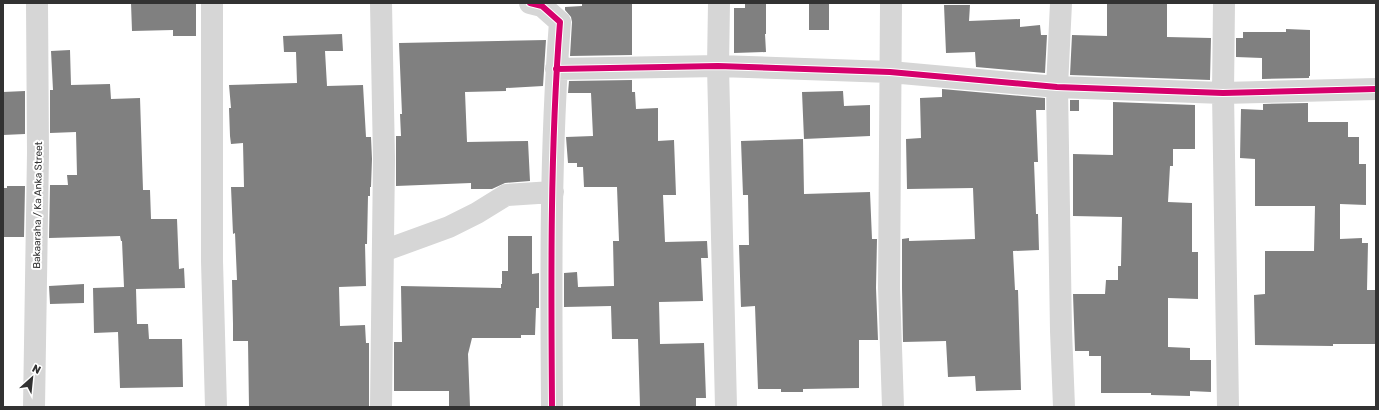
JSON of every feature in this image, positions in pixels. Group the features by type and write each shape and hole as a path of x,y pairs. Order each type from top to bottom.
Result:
{"street":[{"name":"Bakaaraha / Ka Anka Street","path":"34,407 38,153 37,3"},
{"path":"212,3 212,261 216,407"},
{"path":"381,3 384,159 381,407"},
{"path":"530,3 542,6 560,22 556,69 553,192 551,294 552,407"},
{"path":"719,3 718,66 726,407"},
{"path":"891,3 889,288 894,407"},
{"path":"1061,3 1057,87 1061,331 1064,407"},
{"path":"1224,3 1223,93 1228,407"},
{"path":"556,69 718,66 890,72 1057,87 1223,93 1376,89"},
{"path":"383,251 449,227 477,213 506,195 553,192"}],"building":[{"path":"131,3 196,3 196,36 173,36 173,30 132,31"},
{"path":"582,3 632,3 632,55 570,56 572,22 571,17 565,10 565,7 582,6"},
{"path":"745,3 766,3 766,52 734,53 734,8 745,8"},
{"path":"809,3 829,3 829,30 809,30"},
{"path":"1107,3 1167,3 1167,37 1211,38 1210,80 1070,75 1072,35 1107,36"},
{"path":"944,5 970,5 969,21 1020,19 1020,27 1040,25 1041,35 1047,35 1045,73 976,67 975,52 946,53"},
{"path":"1286,29 1310,30 1309,78 1262,79 1262,58 1236,57 1236,38 1243,38 1243,32 1286,32"},
{"path":"342,34 343,51 325,51 327,86 363,85 366,137 371,137 372,159 371,187 370,196 368,196 367,244 365,244 366,286 339,287 340,326 365,325 366,343 369,343 369,407 249,407 248,341 233,341 232,280 237,280 231,187 244,187 243,143 231,144 229,108 231,108 229,85 297,83 296,52 284,52 283,36"},
{"path":"546,40 543,86 506,88 506,91 465,92 467,142 528,141 530,181 505,183 492,189 471,189 471,183 396,186 396,136 401,136 400,114 402,114 399,43"},
{"path":"70,50 71,85 110,84 111,99 140,98 143,190 150,190 151,219 177,219 179,269 184,268 185,288 136,289 137,324 148,324 149,339 182,339 183,387 120,388 118,332 94,333 93,288 124,287 122,241 120,236 49,238 50,185 68,185 67,175 77,175 76,132 50,133 50,90 53,90 51,51"},
{"path":"632,80 632,92 635,92 636,109 658,108 658,141 674,140 676,195 663,195 665,242 707,241 708,258 701,258 703,301 659,302 660,344 704,343 706,398 696,398 696,407 640,407 638,339 612,339 611,306 564,307 564,273 577,272 578,287 614,286 613,241 619,241 617,187 584,187 583,167 577,167 577,163 568,163 566,137 593,136 591,93 568,93 569,81"},
{"path":"942,89 1045,98 1045,110 1036,110 1038,162 1034,162 1039,250 1013,251 1015,290 1018,290 1021,390 976,391 975,376 948,377 946,341 903,342 902,239 909,238 909,241 975,239 973,188 907,189 906,139 921,138 920,98 942,97"},
{"path":"25,91 25,134 3,135 3,92"},
{"path":"843,91 844,106 870,105 870,136 804,139 802,92"},
{"path":"1070,100 1079,100 1079,111 1070,111"},
{"path":"1113,102 1195,105 1195,149 1173,149 1173,166 1170,166 1168,202 1192,203 1192,252 1198,252 1198,299 1168,298 1168,347 1190,348 1190,360 1211,360 1211,392 1190,391 1190,396 1151,395 1151,393 1101,393 1101,356 1089,356 1089,351 1075,351 1073,294 1105,294 1106,280 1118,280 1118,266 1121,266 1122,217 1073,216 1073,154 1113,155"},
{"path":"1308,103 1308,122 1348,122 1348,137 1359,137 1359,164 1366,164 1366,205 1340,204 1340,239 1362,238 1362,243 1368,243 1367,290 1376,290 1376,344 1333,344 1333,346 1255,345 1254,295 1265,294 1265,251 1314,251 1315,206 1255,206 1255,159 1240,158 1241,109 1263,110 1263,104"},
{"path":"803,139 804,194 870,192 872,239 877,239 876,288 878,340 859,340 859,388 803,389 803,392 781,392 781,389 758,389 755,306 741,307 739,245 749,245 748,195 743,195 741,141"},
{"path":"7,186 25,186 24,237 3,237 3,188 7,188"},
{"path":"508,236 532,236 532,274 539,273 539,308 536,308 535,335 521,335 521,338 472,338 468,354 470,407 449,407 449,391 394,391 394,342 402,342 401,286 501,288 502,271 508,271"},
{"path":"84,284 84,303 50,304 49,286"}],"cycle path":[{"path":"530,3 542,6 560,22 554,118 553,166 551,263 552,407"},
{"path":"556,69 718,66 890,72 1057,87 1223,93 1376,89"}]}
